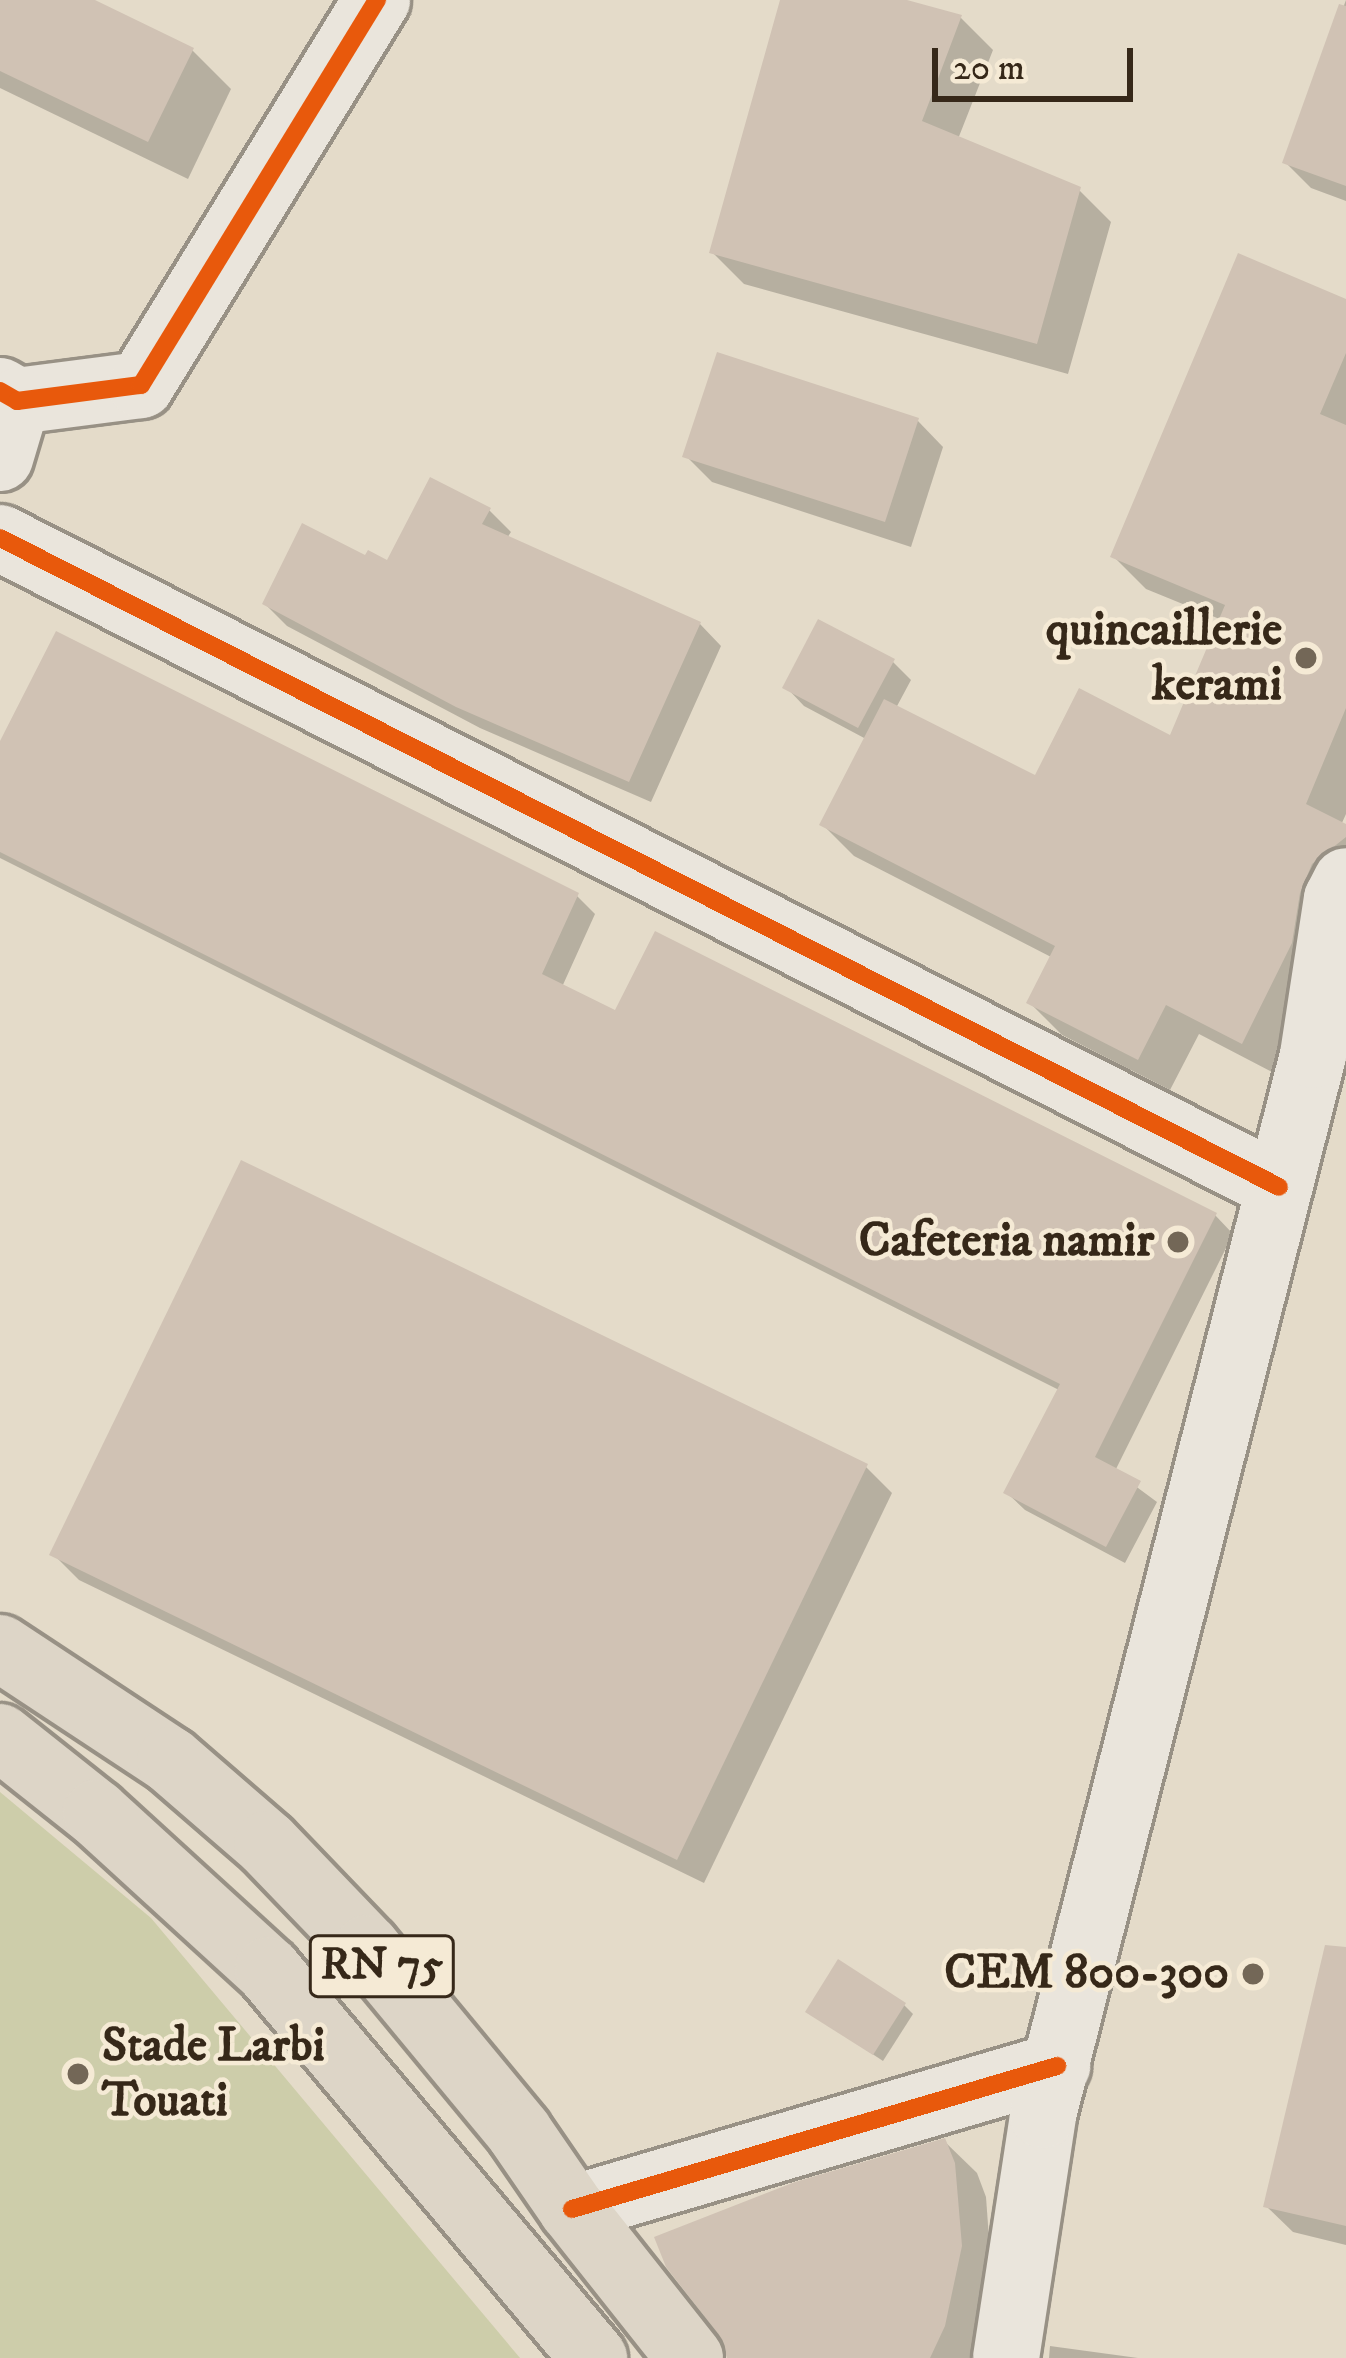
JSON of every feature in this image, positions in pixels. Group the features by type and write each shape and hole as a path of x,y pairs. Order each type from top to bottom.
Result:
{"main road":[{"name":"RN 75","path":"0,1648 170,1760 267,1844 367,1948 519,2132 572,2209 690,2358"},
{"name":"RN 75","path":"0,1737 96,1813 268,1970 594,2358"}],"street":[{"path":"6,417 141,385 377,0"},
{"path":"0,538 1279,1186"},
{"path":"1006,2358 1043,2115 1313,1055 1343,894"},
{"path":"572,2209 1057,2066"}],"green space":[{"path":"0,1792 151,1918 520,2358 0,2358"}],"building":[{"path":"0,0 95,0 194,48 148,142 0,71"},
{"path":"780,0 907,0 962,15 922,121 1081,187 1037,344 709,253"},
{"path":"1339,4 1346,6 1346,186 1282,163"},
{"path":"1238,253 1346,299 1346,353 1320,414 1346,425 1346,708 1306,804 1346,824 1346,837 1312,864 1300,893 1292,943 1242,1044 1166,1005 1138,1060 1026,1003 1055,946 819,825 884,699 1035,775 1079,688 1170,735 1225,605 1110,557"},
{"path":"717,352 919,418 885,522 682,457"},
{"path":"430,477 491,508 482,524 701,622 629,782 456,707 262,604 302,523 365,555 368,550 387,560"},
{"path":"818,619 895,659 858,728 782,688"},
{"path":"56,631 579,893 542,974 615,1010 655,931 1217,1213 1095,1457 1141,1481 1106,1547 1003,1493 1060,1384 0,852 0,741"},
{"path":"241,1160 868,1464 677,1860 49,1555"},
{"path":"1325,1945 1346,1947 1346,2226 1263,2207"},
{"path":"838,1959 906,2003 873,2055 805,2012"},
{"path":"945,2138 955,2163 962,2246 945,2326 930,2358 727,2358 719,2335 666,2267 654,2237 795,2182"}],"cycle path":[{"path":"0,391 17,401 141,385 377,0"},
{"path":"0,538 1279,1187"},
{"path":"572,2209 1057,2066"}],"place":[{"name":"quincaillerie kerami","path":"1306,658"},
{"name":"Cafeteria namir","path":"1178,1242"},
{"name":"CEM 800-300","path":"1253,1974"},
{"name":"Stade Larbi Touati","path":"78,2074"}]}
